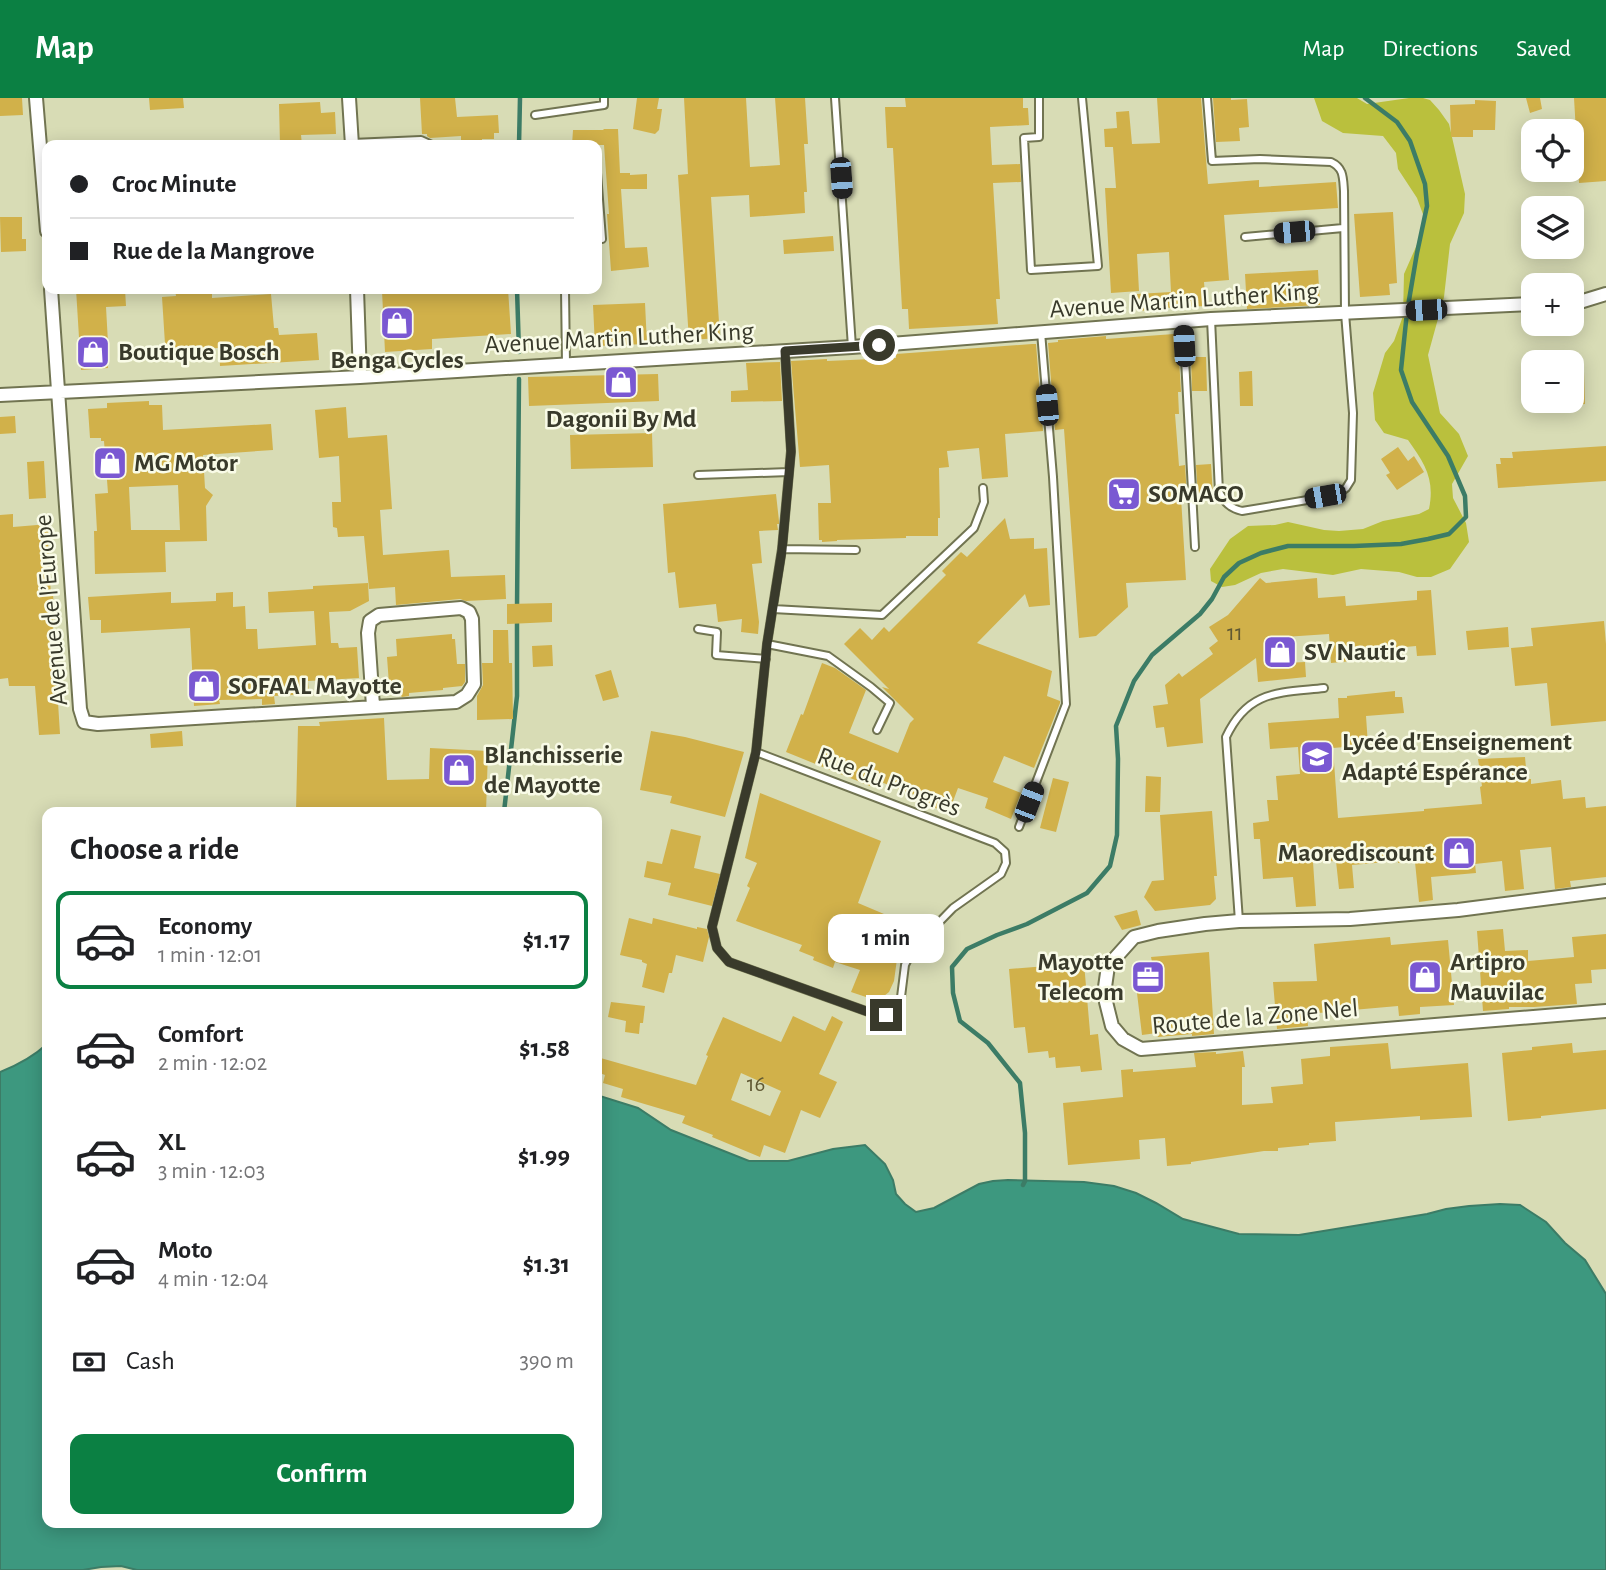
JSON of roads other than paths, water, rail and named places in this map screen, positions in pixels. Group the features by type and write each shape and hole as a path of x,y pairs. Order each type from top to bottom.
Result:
{"street":[{"path":"36,98 42,171"},
{"path":"349,98 352,140"},
{"name":"Avenue de l’Europe","path":"51,294 80,709 84,722 111,723 456,702 467,695 474,684 469,612 461,608 379,615 370,621 368,632 373,706"},
{"path":"357,294 360,377"},
{"path":"1584,301 1606,294"},
{"name":"Avenue Martin Luther King","path":"0,394 566,365 852,347 1211,319 1521,305"},
{"name":"Route de la Zone Nel","path":"1606,891 1458,910 1350,919 1239,921 1157,931 1134,937 1108,966 1105,987 1112,1026 1123,1039 1141,1049 1606,1011"}],"lane":[{"path":"534,115 604,105 604,98"},
{"path":"835,98 852,347"},
{"path":"1039,98 1039,137 1024,138 1031,270 1098,266 1082,98"},
{"path":"1208,98 1212,160 1331,162 1342,172 1345,313 1353,413 1351,480 1337,495 1242,511 1225,502 1219,492 1211,319"},
{"path":"1245,237 1343,228"},
{"path":"565,294 566,365"},
{"path":"1182,321 1195,547"},
{"path":"1019,827 1066,704 1053,477 1041,332"},
{"path":"756,752 767,644 782,550 791,452 785,351"},
{"path":"698,475 789,472"},
{"path":"773,609 882,615 974,528 984,502 983,488"},
{"path":"782,550 856,550"},
{"path":"698,629 718,632 716,655 766,659"},
{"path":"767,644 828,656 872,687 890,703 877,730"},
{"path":"1239,921 1226,737 1234,720 1246,706 1279,692 1324,688"},
{"name":"Rue du Progrès","path":"756,752 995,843 1005,852 1006,863 1001,874 953,908 913,948 905,965 897,1008 886,1015 874,1014 729,962 717,948 712,927 756,752"}],"water":[{"path":"42,1048 42,1528 602,1528 602,1097 638,1108 671,1130 749,1161 788,1161 833,1149 865,1145 885,1164 896,1194 916,1212 934,1208 979,1184 1008,1180 1084,1182 1114,1186 1136,1193 1183,1219 1239,1234 1299,1235 1446,1209 1520,1205 1546,1222 1585,1260 1606,1294 1606,1570 137,1570 121,1566 83,1570 0,1570 0,1072"}],"waterway":[{"path":"519,140 520,98"},
{"path":"1023,1185 1025,1133 1020,1083 988,1043 960,1021 953,993 952,967 967,949 1027,924 1087,893 1110,866 1117,835 1116,726 1134,681 1152,655 1200,614 1224,577 1239,563 1261,553 1288,546 1401,544 1428,539 1449,534 1466,517 1465,496 1448,456 1412,402 1401,370 1407,312 1427,206 1425,184 1410,141 1397,122 1365,98"},
{"path":"517,294 519,352"},
{"path":"517,609 519,379"},
{"path":"505,807 517,696 517,618"}],"place":[{"name":"Benga Cycles","path":"397,323"},
{"name":"Boutique Bosch","path":"93,352"},
{"name":"Dagonii By Md","path":"621,382"},
{"name":"MG Motor","path":"110,463"},
{"name":"SOMACO","path":"1124,494"},
{"name":"SV Nautic","path":"1280,652"},
{"name":"SOFAAL Mayotte","path":"204,686"},
{"name":"Lycée d'Enseignement Adapté Espérance","path":"1317,757"},
{"name":"Blanchisserie de Mayotte","path":"459,770"},
{"name":"Maorediscount","path":"1459,853"},
{"name":"Mayotte Telecom","path":"1148,977"},
{"name":"Artipro Mauvilac","path":"1425,977"}]}
